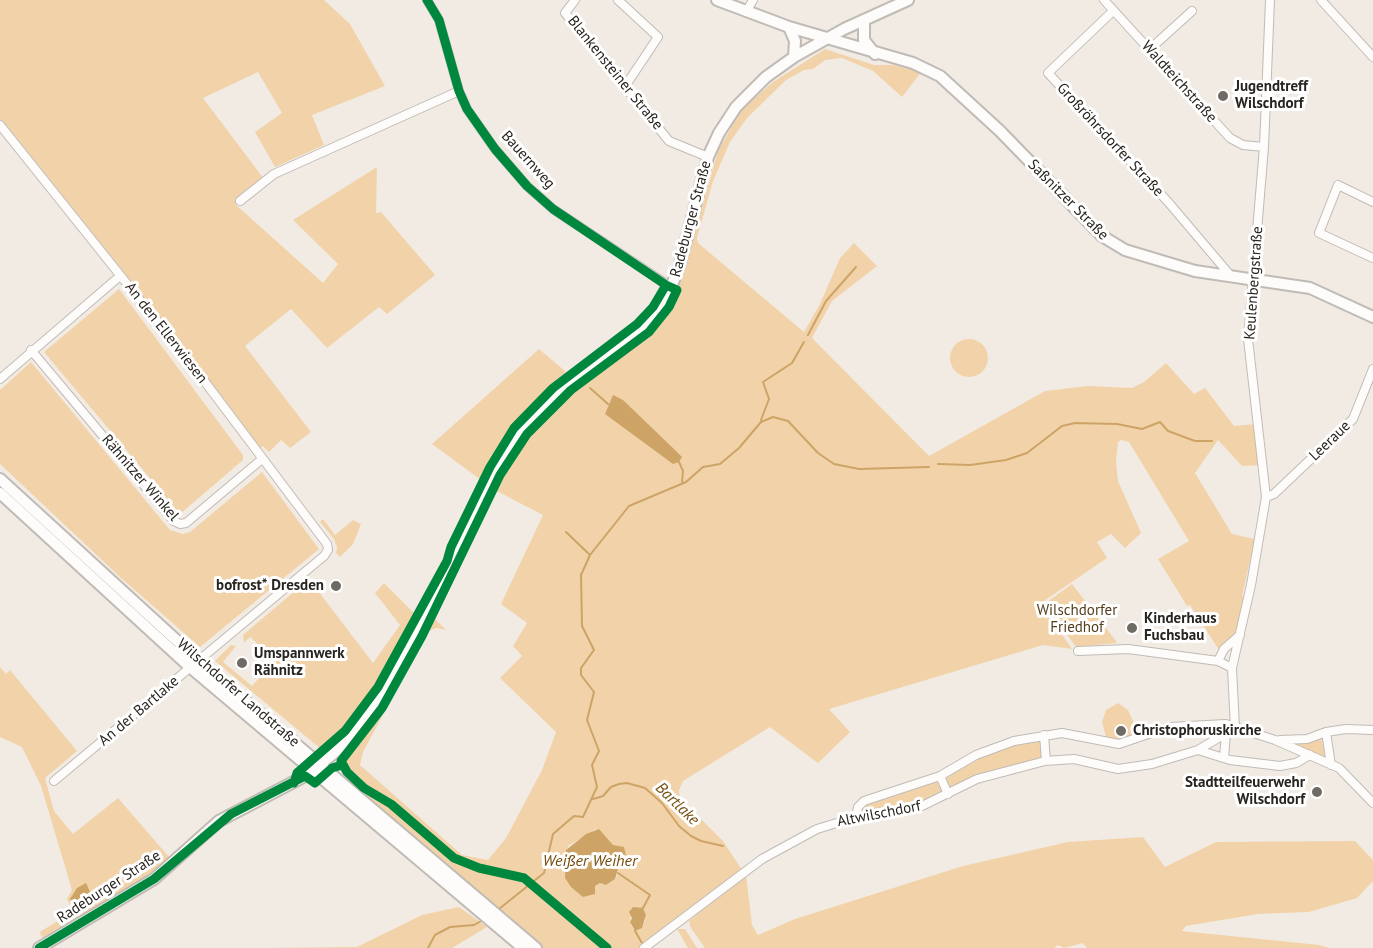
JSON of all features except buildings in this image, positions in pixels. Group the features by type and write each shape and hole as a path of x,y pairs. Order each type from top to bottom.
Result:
{"main road":[{"name":"Saßnitzer Straße","path":"717,0 789,27 923,67 950,83 1090,225 1114,245 1195,271 1310,288 1373,317"},
{"name":"Radeburger Straße","path":"39,948 154,879 219,821 288,787 317,767 363,723 385,690 496,470 521,430 555,395 639,333 652,319 672,288 708,157 719,133 736,107 766,77 794,57 908,0"},
{"path":"864,20 864,40 875,54"},
{"path":"789,27 795,41 794,57"},
{"name":"Wilschdorfer Landstraße","path":"0,479 195,664"},
{"name":"Wilschdorfer Landstraße","path":"0,493 523,948"},
{"path":"333,754 340,781"},
{"name":"Wilschdorfer Landstraße","path":"317,767 340,781 536,948"}],"street":[{"name":"Bauernweg","path":"427,0 438,20 459,91 467,109 495,149 527,186 553,209 672,288"},
{"name":"Blankensteiner Straße","path":"575,0 566,12 669,141 708,157"},
{"path":"618,0 657,37 626,85"},
{"path":"746,12 753,0"},
{"name":"Waldteichstraße","path":"1104,0 1230,138 1243,145 1264,147"},
{"name":"Keulenbergstraße","path":"1235,728 1232,668 1266,497 1248,339 1264,147 1270,0"},
{"path":"1321,0 1373,57"},
{"name":"Großröhrsdorfer Straße","path":"1113,11 1048,73 1169,203 1230,276"},
{"path":"1150,49 1192,11"},
{"path":"240,201 274,174 459,91"},
{"name":"An den Ellerwiesen","path":"0,125 327,544"},
{"path":"1373,202 1338,185 1319,233 1373,258"},
{"path":"0,379 120,276"},
{"name":"Rähnitzer Winkel","path":"32,350 174,521 180,524 186,523 262,459"},
{"name":"Leeraue","path":"1266,497 1282,486 1353,419 1373,369"},
{"name":"An der Bartlake","path":"54,781 324,556 327,544"},
{"path":"1218,661 1220,654 1240,635"},
{"path":"1078,651 1128,649 1218,661 1232,668"},
{"path":"856,817 858,807 864,801 940,776 976,755 1001,745 1044,735 1081,735 1119,744 1169,727 1226,724 1275,740 1331,765 1352,779 1373,803"},
{"name":"Altwilschdorf","path":"645,947 741,874 791,840 856,817 920,807 977,779 1046,761 1074,759 1123,769 1152,764 1198,750 1235,728"},
{"path":"1275,740 1307,739 1326,732 1373,730"},
{"path":"1326,732 1331,765"},
{"path":"1224,758 1226,733"},
{"path":"1044,735 1046,761"},
{"path":"1198,750 1224,758 1287,766 1310,755"},
{"path":"940,776 948,794"}],"green space":[{"path":"0,0 324,0 350,24 385,86 312,115 324,145 275,167 255,132 282,113 258,72 203,98 264,179 235,204 323,283 338,264 293,220 377,167 376,213 381,212 435,275 387,314 379,307 327,348 291,309 245,346 311,432 290,448 281,440 269,452 263,446 259,449 0,119"},
{"path":"825,49 874,65 892,65 922,71 902,97 873,71 842,58 825,60 813,69 804,70 786,80 747,118 730,142 713,181 697,238 698,243 804,332 820,304 840,258 854,243 877,266 832,301 812,338 929,456 1045,391 1088,386 1132,388 1144,382 1166,363 1194,394 1205,388 1234,426 1255,424 1260,465 1242,466 1218,440 1195,473 1232,534 1255,539 1242,596 1245,597 1238,634 1219,650 1190,605 1187,606 1158,559 1189,541 1129,442 1121,440 1118,442 1116,461 1118,481 1141,533 1125,548 1111,534 1097,542 1107,558 1041,603 1072,649 1043,645 829,709 850,732 818,763 770,727 683,781 679,790 680,798 723,841 742,870 715,893 638,948 542,948 381,811 366,795 371,789 348,770 344,763 344,756 341,756 378,710 429,615 432,616 446,630 437,628 428,631 363,752 360,765 462,855 488,860 506,838 542,770 556,732 500,678 522,656 513,646 527,623 501,604 543,515 491,488 522,435 550,405 657,320 664,309 690,239 693,240 718,151 741,110 773,82","holes":["596,829 624,856 616,853 614,856 618,873 615,879 606,885 600,883 595,886 595,893 585,895 564,870 565,856 568,846","632,908 643,908 646,915 645,922 633,929 630,922"]},
{"path":"119,289 243,455 243,460 180,514 44,352"},
{"path":"969,339 983,344 988,358 983,372 969,377 955,372 950,358 955,344"},
{"path":"539,349 565,371 568,381 551,395 488,480 481,480 432,444"},
{"path":"31,362 170,530 183,534 190,532 262,472 319,549 200,647 121,578 0,464 0,390"},
{"path":"323,519 335,535 353,520 361,524 353,544 340,557 336,553 337,547 334,539 320,522"},
{"path":"309,579 373,663 400,625 375,593 384,583 415,614 389,666 367,700 345,727 321,749 215,661 231,645 236,646 223,662 252,686 275,660 250,637 244,643 243,635"},
{"name":"Wilschdorfer Friedhof","path":"1072,584 1116,643 1076,647 1044,604"},
{"path":"0,667 6,674 10,670 77,751 45,778 54,811 73,834 118,798 170,858 139,882 42,938 40,932 73,911 67,899 72,890 41,786 22,747 0,737"},
{"path":"1118,703 1128,710 1138,732 1130,738 1114,741 1106,737 1102,722 1106,710"},
{"path":"1041,738 1041,758 964,781 948,790 942,778 990,750"},
{"path":"1321,738 1325,755 1323,758 1293,744"},
{"path":"937,779 945,792 922,803 862,812 862,807 868,802"},
{"path":"1143,837 1165,867 1216,842 1355,841 1373,860 1373,881 1357,898 1309,912 1258,914 1186,926 1182,931 1330,948 1087,948 1083,943 1064,948 1058,945 1054,948 705,948 691,928 689,921 746,874 752,925 758,935 795,919 963,866 1068,842"},
{"path":"459,907 487,927 452,948 259,948 357,947 422,915"},
{"path":"677,929 685,929 697,948 688,948"}],"water":[{"path":"613,395 623,400 682,457 679,462 673,464 605,414"},
{"name":"Weißer Weiher","path":"599,829 613,845 624,847 626,855 617,853 614,856 614,864 618,869 615,879 606,885 600,883 595,886 595,894 583,897 571,887 565,878 566,850 586,834"},
{"path":"86,883 91,894 73,904 70,899 77,888"},
{"path":"633,907 643,908 646,915 642,928 635,931 630,922 632,918 629,912"}],"waterway":[{"path":"808,335 826,301 856,267"},
{"path":"761,420 769,399 763,382 792,363 804,342"},
{"path":"590,388 608,404"},
{"path":"499,909 544,873 553,834 574,816 583,817 597,787 592,765 599,751 587,720 594,692 581,675 581,668 594,650 582,626 581,575 590,555 629,506 686,482 703,467 720,464 739,448 761,422 773,417 788,421 818,453 834,464 859,469 929,467"},
{"path":"938,464 970,465 1006,460 1027,453 1062,426 1075,423 1117,424 1142,429 1160,422 1168,431 1195,441 1212,441"},
{"path":"679,462 683,471 682,482"},
{"path":"566,532 590,555"},
{"name":"Bartlake","path":"593,799 603,796 611,787 619,784 627,783 645,788 662,803 679,826 691,836 723,846"},
{"path":"618,873 650,895 643,908"},
{"name":"Bartlake","path":"428,948 435,935 450,927 474,925 483,920"},
{"path":"635,931 642,943"}],"cycle path":[{"path":"341,761 382,708 422,636 500,475 527,434 571,390 649,332 669,307 677,290 666,285 553,209 527,186 495,149 467,109 459,91 439,20 427,0"},
{"path":"294,783 297,773 345,731 378,687 447,561 451,547 490,467 514,428 553,388 637,324 653,307 666,285"},
{"path":"341,761 347,772 364,788 391,804 454,858 479,868 524,878 607,948"},
{"path":"39,948 154,879 231,814 305,776 315,783 332,768 342,765"}],"place":[{"name":"Jugendtreff Wilschdorf","path":"1223,96"},
{"name":"bofrost* Dresden","path":"336,586"},
{"name":"Kinderhaus Fuchsbau","path":"1132,628"},
{"name":"Umspannwerk Rähnitz","path":"242,663"},
{"name":"Christophoruskirche","path":"1121,731"},
{"name":"Stadtteilfeuerwehr Wilschdorf","path":"1317,792"}]}
